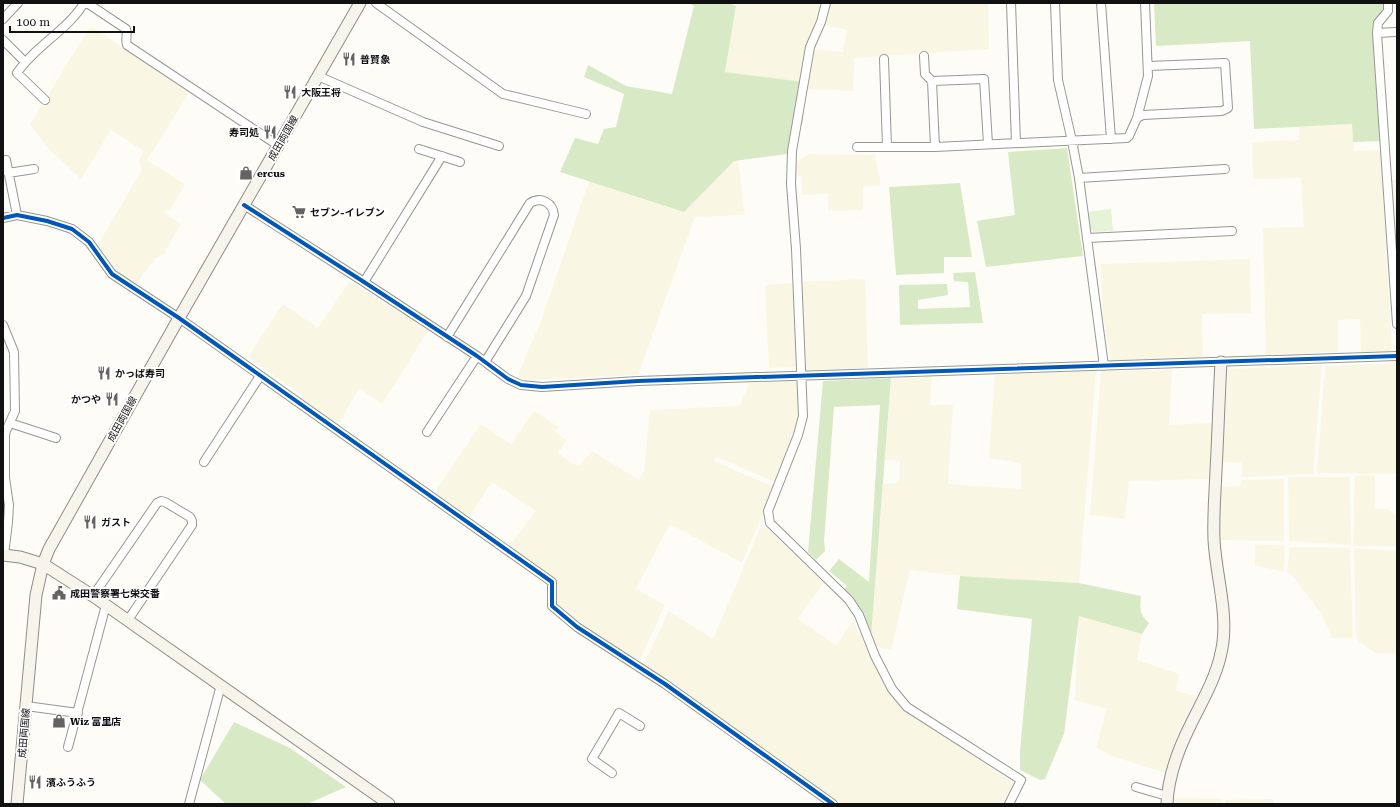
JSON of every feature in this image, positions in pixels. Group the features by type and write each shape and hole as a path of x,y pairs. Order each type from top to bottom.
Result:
{"street":[{"path":"3,19 18,3"},
{"path":"45,100 17,73 25,62 72,20 84,3"},
{"path":"88,3 126,29 127,45 279,146"},
{"name":"成田両国線","path":"17,804 36,595 43,564 49,549 179,318 360,3"},
{"path":"376,3 503,94 586,114"},
{"path":"826,3 821,22 810,48 792,151 791,184 796,249 803,416 798,435 768,512 770,523 849,600 859,615 878,663 892,689 907,707 1021,780 1009,804"},
{"path":"1011,3 1016,143"},
{"path":"1055,3 1058,80 1079,178 1104,366"},
{"path":"1101,3 1111,139"},
{"path":"857,146 935,147 1127,138 1137,118 1148,76 1145,3"},
{"path":"1388,3 1388,11 1378,23 1377,33 1397,324"},
{"path":"1377,33 1397,32"},
{"path":"3,40 25,62"},
{"path":"924,56 925,74 932,81 935,147"},
{"path":"884,59 887,147"},
{"path":"1137,118 1143,115 1222,111 1228,108 1225,63 1148,66"},
{"path":"318,76 423,122 498,146"},
{"path":"932,81 984,79 988,144"},
{"path":"419,148 460,162"},
{"path":"364,282 442,156"},
{"path":"6,160 17,215"},
{"path":"1079,178 1225,168"},
{"path":"8,173 34,169"},
{"path":"448,337 530,203 535,200 545,201 551,206 554,215 526,296 485,362"},
{"path":"244,206 364,282 516,383 535,387 638,381 1397,356"},
{"path":"3,218 17,215 47,220 72,229 88,242 112,274 179,318 552,582 552,606 577,626 665,684 833,804"},
{"path":"1087,238 1232,231"},
{"path":"3,325 14,352 15,411 5,435 5,478 9,505 3,555 20,557 43,564 106,604 389,804"},
{"path":"427,432 477,356"},
{"path":"1136,787 1167,800 1170,780 1177,757 1190,726 1206,697 1220,662 1224,627 1216,561 1214,518 1221,362"},
{"path":"204,462 260,376"},
{"path":"10,423 56,438"},
{"path":"93,596 157,503 161,501 165,502 190,517 192,525 128,620"},
{"path":"68,747 106,604"},
{"path":"189,804 221,685"},
{"path":"26,706 78,713"},
{"path":"612,773 592,760 619,713 640,726"}],"shaded area":[{"path":"738,3 822,3 804,82 725,72 736,6"},
{"path":"829,3 988,3 989,49 854,58 853,91 808,89 814,49 843,52 847,30 825,25"},
{"path":"91,26 189,93 147,160 185,184 170,210 167,209 164,212 181,224 164,254 156,258 136,284 113,271 97,246 142,170 139,161 144,151 111,130 81,179 48,148 30,125"},
{"path":"1352,124 1354,151 1381,150 1392,351 1361,353 1360,319 1338,320 1338,352 1266,355 1263,228 1304,227 1301,178 1253,179 1252,142 1299,140 1299,127"},
{"path":"808,154 875,155 881,185 863,187 863,210 828,211 828,194 803,195 801,176 795,175 795,163"},
{"path":"734,161 738,161 745,215 695,217 638,375 529,380 517,377 541,321 589,181 684,212"},
{"path":"1397,179 1397,270 1390,180"},
{"path":"1250,259 1251,313 1202,314 1203,357 1111,360 1103,317 1101,264"},
{"path":"865,279 868,368 805,370 801,282"},
{"path":"350,281 428,331 382,404 359,388 337,427 301,402 304,397 248,357 283,304 318,328"},
{"path":"794,283 798,367 769,368 765,285"},
{"path":"1397,363 1397,474 1317,473 1325,366"},
{"path":"1322,365 1313,474 1242,477 1242,463 1220,460 1228,369"},
{"path":"1172,370 1169,425 1212,423 1210,479 1129,481 1125,519 1090,515 1101,371"},
{"path":"1096,371 1079,583 960,576 910,570 891,650 874,646 871,637 883,484 899,483 900,461 885,460 891,378 932,377 930,405 953,405 948,484 1021,489 1021,463 989,458 995,375"},
{"path":"798,381 799,412 793,439 775,482 717,457 714,461 774,487 742,563 670,524 636,589 665,605 639,662 565,612 557,603 557,582 507,548 536,511 492,482 468,519 433,495 481,424 511,444 534,411 559,427 555,432 566,440 558,453 573,464 580,465 592,451 639,480 644,471 650,410 739,406 750,383"},
{"path":"1375,475 1375,509 1388,509 1395,515 1397,526 1397,546 1353,546 1355,476"},
{"path":"1288,477 1350,477 1351,545 1289,541"},
{"path":"1284,479 1284,541 1220,540 1219,487 1240,486 1241,480"},
{"path":"762,524 824,583 798,619 836,645 853,621 878,672 894,697 908,712 1012,782 1013,784 1002,804 837,804 643,666 669,611 713,639"},
{"path":"1255,544 1285,546 1284,572 1255,565"},
{"path":"1290,547 1350,548 1353,638 1333,638 1320,612 1290,573 1287,572"},
{"path":"1354,548 1397,551 1397,654 1375,653 1356,639"},
{"path":"1079,615 1142,634 1137,660 1179,674 1176,691 1196,696 1177,735 1165,773 1115,757 1096,748 1107,709 1075,700"},
{"path":"1175,798 1222,799 1221,804 1175,804"},
{"path":"1273,799 1273,804 1225,804 1225,800"}],"green space":[{"path":"688,3 729,3 736,6 725,72 804,82 803,122 787,154 734,161 684,212 560,172 575,138 598,144 604,129 616,127 624,94 584,77 588,65 626,86 672,94 694,6"},
{"path":"1154,3 1386,3 1385,10 1374,24 1382,141 1353,142 1352,124 1254,129 1250,41 1156,46"},
{"path":"1067,148 1083,256 986,267 977,221 1015,215 1008,152"},
{"path":"960,183 972,257 944,257 944,273 896,275 889,187"},
{"path":"1111,209 1113,231 1094,232 1089,228 1087,212"},
{"path":"975,272 983,323 900,325 899,285 947,284 948,295 918,300 918,309 970,307 968,282 954,281 953,273"},
{"path":"891,378 871,637 843,590 847,586 829,571 839,559 869,582 880,405 834,407 824,541 825,551 816,560 808,552 823,381"},
{"path":"960,576 1079,583 1141,596 1141,611 1143,617 1149,623 1142,634 1079,616 1064,734 1045,779 1040,780 1020,770 1020,751 1032,619 957,609"},
{"path":"234,722 290,748 346,787 307,804 226,804 200,780"}],"cycle path":[{"path":"244,205 477,356 508,379 521,385 542,387 638,381 1397,356"},
{"path":"3,218 17,215 47,221 72,229 89,242 112,274 179,318 552,582 552,606 577,627 665,684 833,804"}],"place":[{"name":"普賢象","path":"349,59"},
{"name":"大阪王将","path":"290,92"},
{"name":"寿司処","path":"270,132"},
{"name":"ercus","path":"246,173"},
{"name":"セブン-イレブン","path":"299,212"},
{"name":"かっぱ寿司","path":"104,373"},
{"name":"かつや","path":"112,399"},
{"name":"ガスト","path":"90,522"},
{"name":"成田警察署七栄交番","path":"59,593"},
{"name":"Wiz 富里店","path":"59,721"},
{"name":"濱ふうふう","path":"35,782"}]}
